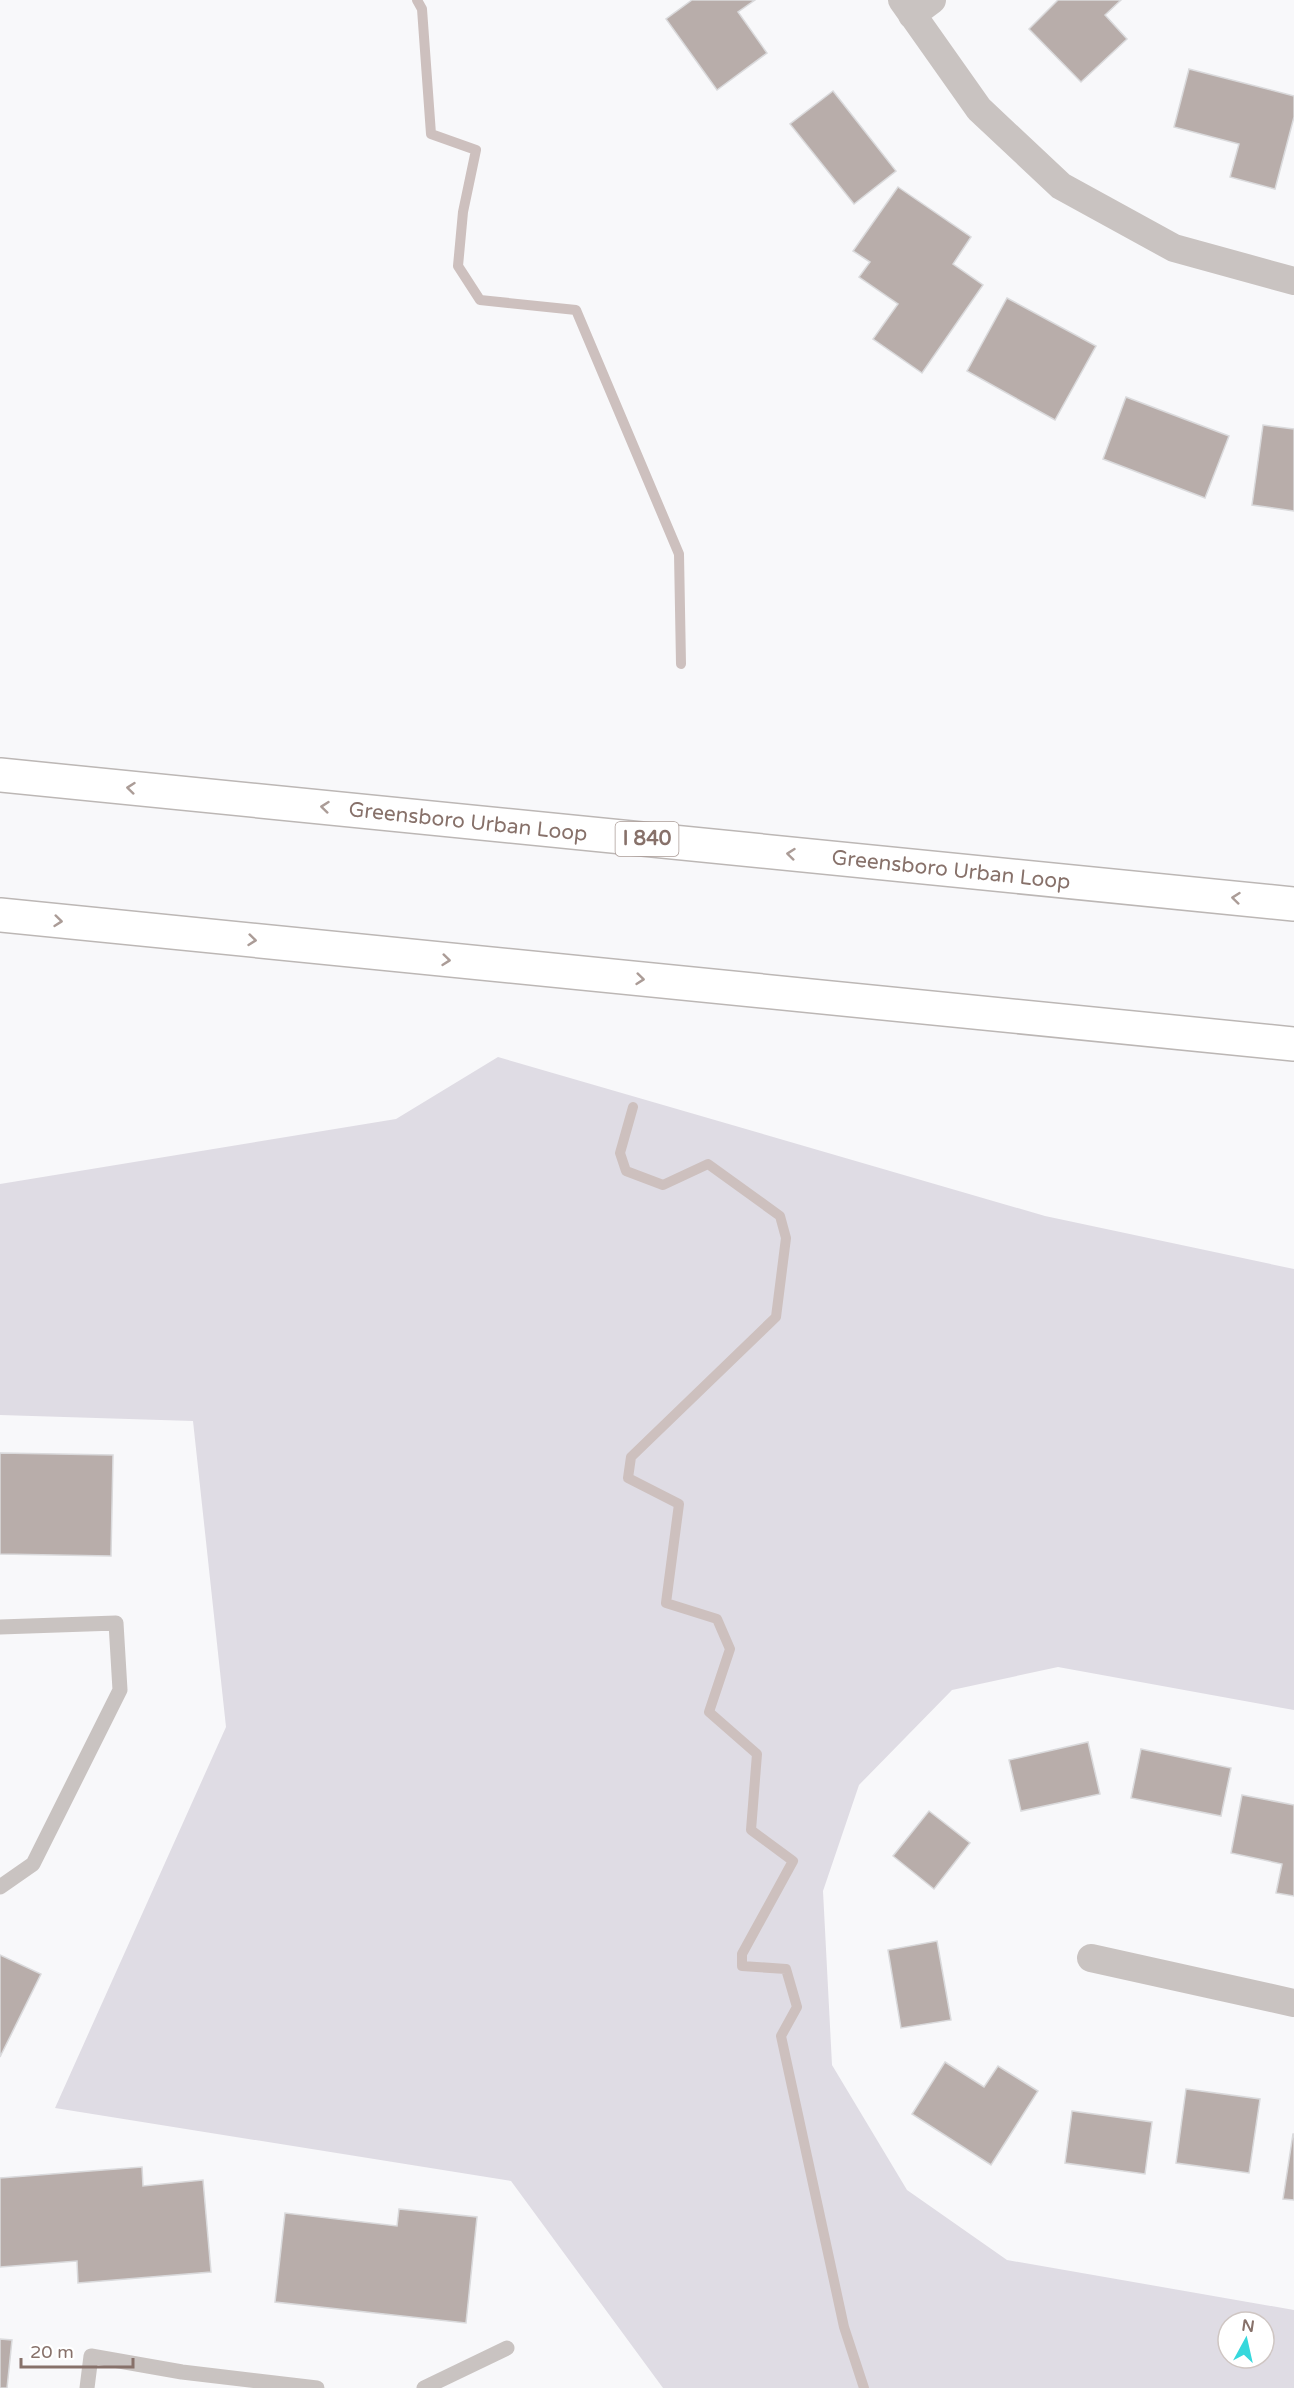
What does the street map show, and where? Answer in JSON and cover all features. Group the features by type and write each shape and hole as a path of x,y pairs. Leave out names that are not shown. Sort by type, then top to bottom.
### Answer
{"highway":[{"name":"Greensboro Urban Loop","path":"0,775 1294,904"},
{"path":"0,915 1294,1044"}],"street":[{"path":"915,5 979,109 1061,186 1174,248 1294,281"},
{"path":"1091,1958 1294,2004"}],"lane":[{"path":"0,1627 116,1623 120,1690 33,1864 0,1887"},
{"path":"424,2388 507,2348"},
{"path":"87,2388 91,2356 182,2372 317,2388"}],"shaded area":[{"path":"498,1057 1045,1216 1294,1269 1294,1710 1058,1667 952,1690 859,1785 823,1891 832,2065 907,2190 1007,2260 1294,2310 1294,2388 663,2388 511,2181 55,2108 226,1727 193,1421 0,1415 0,1184 396,1119"}],"building":[{"path":"692,0 755,0 738,12 767,53 717,90 666,19"},
{"path":"1058,0 1121,0 1105,15 1127,39 1081,82 1029,29"},
{"path":"1189,69 1294,96 1294,117 1275,189 1230,177 1239,144 1174,127"},
{"path":"833,91 896,171 854,204 790,124"},
{"path":"898,187 971,237 953,264 983,285 922,373 873,339 898,304 859,277 870,262 853,251"},
{"path":"1007,298 1096,346 1055,420 967,371"},
{"path":"1126,397 1229,436 1205,498 1103,459"},
{"path":"1263,425 1294,429 1294,511 1252,505"},
{"path":"0,1453 113,1455 111,1556 0,1554"},
{"path":"1088,1742 1100,1794 1021,1811 1009,1760"},
{"path":"1141,1749 1231,1768 1221,1816 1131,1798"},
{"path":"1242,1795 1294,1805 1294,1896 1276,1893 1282,1864 1231,1853"},
{"path":"929,1811 970,1843 934,1889 893,1856"},
{"path":"937,1941 951,2020 901,2028 888,1950"},
{"path":"0,1955 41,1974 0,2057"},
{"path":"945,2062 984,2087 998,2066 1038,2091 991,2165 912,2114"},
{"path":"1186,2089 1260,2099 1249,2173 1176,2163"},
{"path":"1072,2111 1152,2122 1145,2174 1065,2163"},
{"path":"1294,2134 1294,2200 1283,2199"},
{"path":"142,2167 143,2186 203,2180 211,2272 78,2283 77,2261 0,2267 0,2178"},
{"path":"399,2209 477,2217 466,2323 275,2302 285,2213 397,2226"},
{"path":"0,2339 12,2340 7,2388 0,2388"}],"waterway":[{"path":"417,0 422,9 431,134 476,150 463,212 458,266 480,300 576,310 679,554 681,664"},
{"path":"633,1107 620,1153 626,1171 663,1185 708,1164 780,1216 786,1238 776,1317 631,1457 628,1478 679,1504 666,1603 717,1619 730,1649 709,1712 757,1754 751,1830 793,1861 742,1954 742,1966 786,1969 797,2007 781,2036 844,2327 864,2388"}]}
